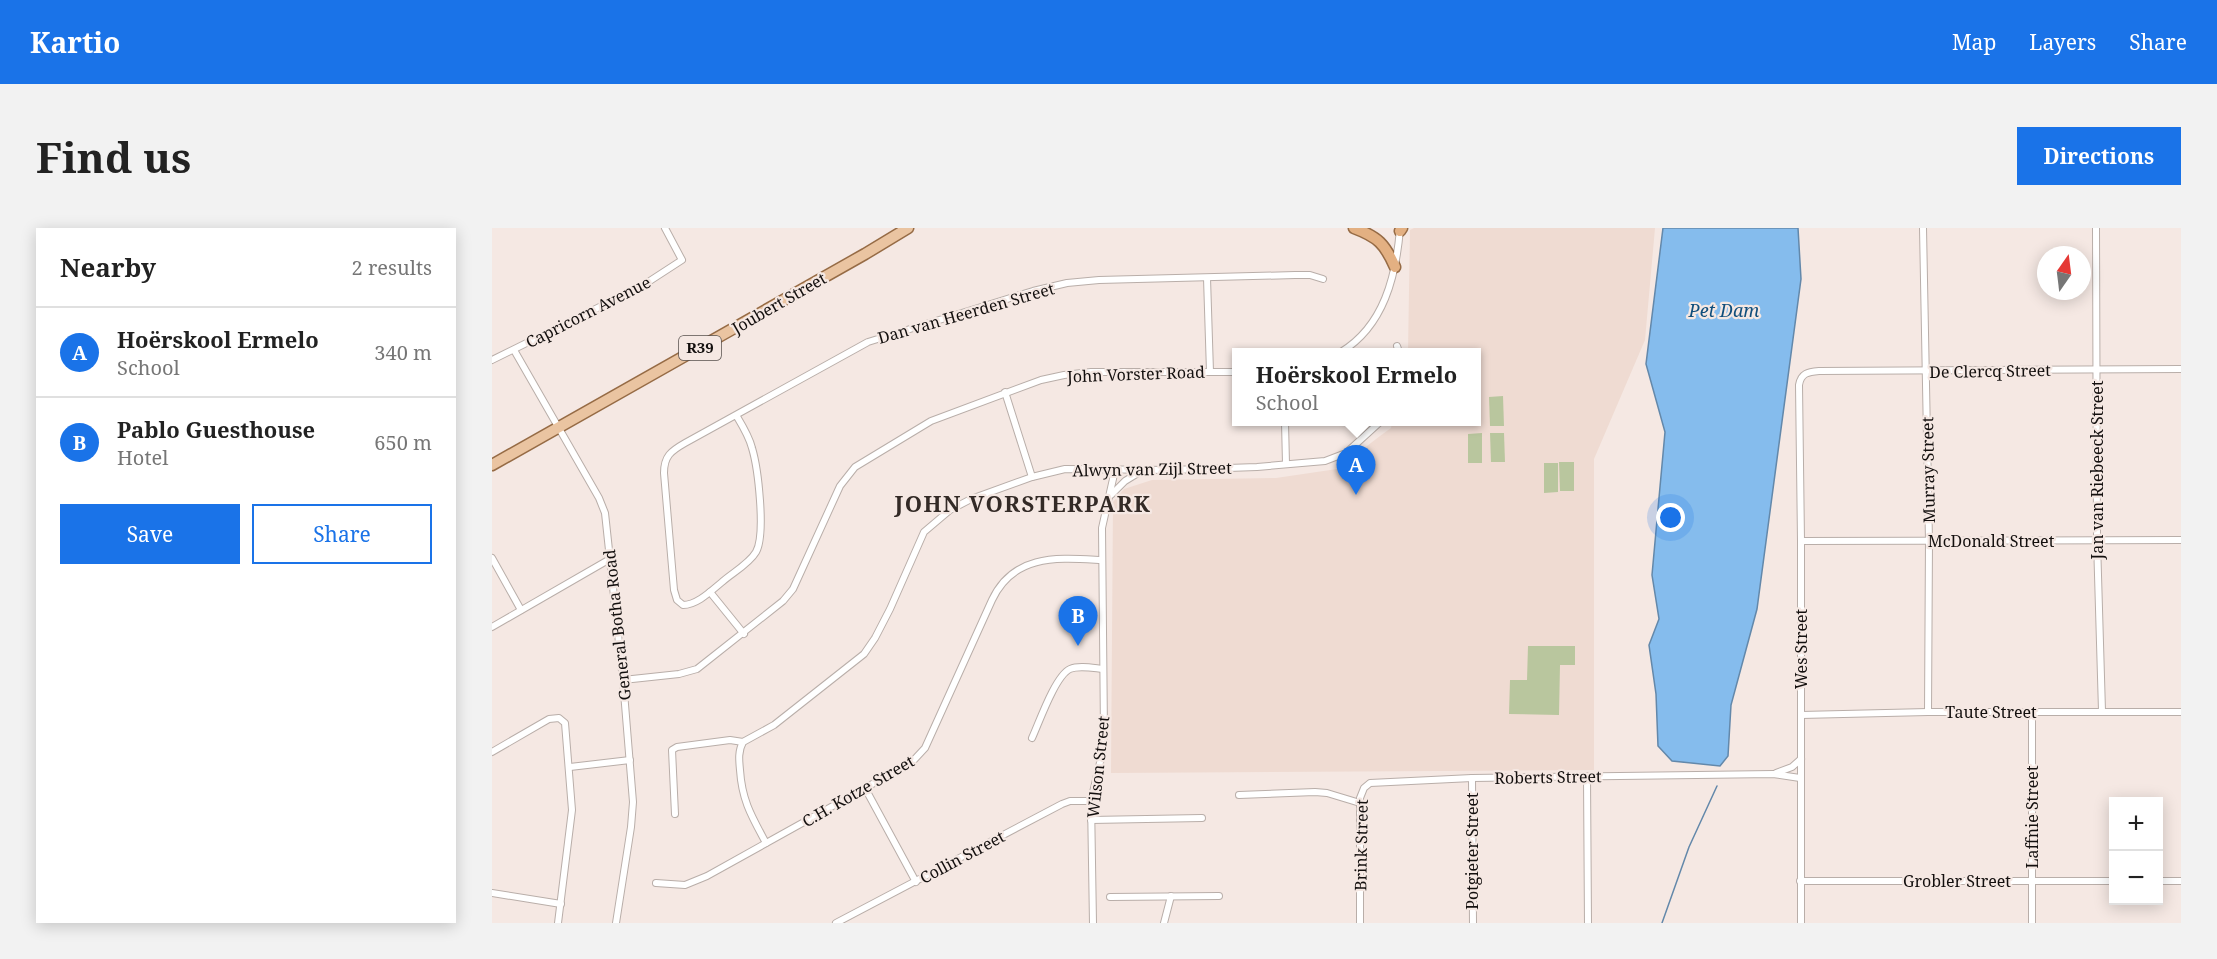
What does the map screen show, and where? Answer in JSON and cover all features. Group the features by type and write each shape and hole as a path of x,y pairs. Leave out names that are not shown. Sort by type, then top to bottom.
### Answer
{"highway":[{"path":"1356,228 1380,241 1395,267"}],"main road":[{"name":"Joubert Street","path":"492,465 908,228"}],"street":[{"name":"Capricorn Avenue","path":"492,360 642,286 682,260 665,228"},
{"name":"Murray Street","path":"1923,228 1929,541 1928,712"},
{"name":"Jan van Riebeeck Street","path":"2096,228 2097,541 2102,711"},
{"path":"1346,348 1358,339 1377,314 1389,291 1401,229"},
{"name":"Dan van Heerden Street","path":"736,415 749,439 753,454 760,512 760,539 753,556 710,592 687,605 681,604 676,600 664,464 666,458 672,450 868,342 1033,291 1067,283 1303,274 1323,279"},
{"path":"1207,278 1210,372"},
{"name":"General Botha Road","path":"514,350 603,507 623,680 632,815 616,923"},
{"name":"De Clercq Street","path":"1802,376 1808,372 1819,371 2181,369"},
{"name":"John Vorster Road","path":"623,680 680,674 698,669 744,634 789,596 840,486 855,467 931,421 1041,380 1077,373 1232,372"},
{"name":"Wes Street","path":"1800,923 1802,541 1799,385 1802,376"},
{"path":"1005,392 1032,477"},
{"path":"1285,426 1286,464"},
{"name":"Alwyn van Zijl Street","path":"743,742 774,725 855,663 868,650 890,609 921,537 930,526 950,510 971,499 1032,477 1065,469 1247,468 1325,461 1341,457 1376,426"},
{"name":"Wilson Street","path":"1093,923 1091,801 1103,743 1102,522 1115,470"},
{"path":"1110,496 1125,481 1144,470"},
{"name":"McDonald Street","path":"1802,541 2181,540"},
{"path":"492,558 521,610"},
{"path":"492,627 610,559"},
{"name":"C.H. Kotze Street","path":"656,883 685,885 693,882 912,762 925,748 992,600 1002,583 1027,566 1045,559 1102,560"},
{"path":"710,592 744,634"},
{"path":"1032,738 1055,687 1066,672 1078,668 1103,669"},
{"name":"Taute Street","path":"1801,715 1928,712 2181,712"},
{"name":"Laffnie Street","path":"2032,712 2032,923"},
{"path":"492,752 549,718 555,717 565,723 572,810 558,923"},
{"path":"675,814 672,750 677,747 730,740 743,742 739,757 742,791 748,810 766,843"},
{"path":"1773,774 1792,767 1801,759"},
{"path":"570,767 630,760"},
{"path":"1773,774 1800,778"},
{"name":"Roberts Street","path":"1383,782 1472,778 1773,774"},
{"path":"1587,777 1588,923"},
{"name":"Potgieter Street","path":"1472,778 1473,923"},
{"name":"Brink Street","path":"1360,923 1361,794 1367,785 1383,782"},
{"path":"865,788 916,882"},
{"path":"1239,795 1282,792 1327,793 1360,803"},
{"name":"Collin Street","path":"836,923 1062,804 1070,801 1091,801"},
{"path":"1091,820 1202,818"},
{"name":"Grobler Street","path":"1800,881 2109,881"},
{"path":"2163,881 2181,881"},
{"path":"492,893 561,904"},
{"path":"1164,923 1171,896"},
{"path":"1110,897 1219,896"}],"shaded area":[{"path":"1414,228 1655,228 1645,340 1594,459 1594,770 1111,773 1113,502 1124,489 1152,480 1276,478 1337,469 1391,426 1481,426 1481,348 1408,348 1410,230"}],"green space":[{"path":"1503,396 1504,426 1490,426 1489,397"},
{"path":"1482,433 1482,463 1468,463 1468,434"},
{"path":"1490,433 1504,433 1505,462 1491,462"},
{"path":"1559,462 1574,462 1574,491 1560,491"},
{"path":"1544,463 1558,463 1558,492 1544,493"},
{"path":"1528,646 1575,646 1575,665 1560,665 1559,715 1509,714 1510,680 1527,680"}],"water":[{"name":"Pet Dam","path":"1663,228 1798,228 1801,279 1757,609 1731,705 1728,756 1720,766 1672,761 1658,746 1656,694 1649,645 1659,619 1652,575 1665,432 1646,364"}],"waterway":[{"path":"1662,923 1689,847 1717,786"}],"place":[{"name":"Hoërskool Ermelo","path":"1356,495"},
{"name":"Pablo Guesthouse","path":"1078,646"}],"district":[{"name":"JOHN VORSTERPARK","path":"1023,504"}]}
